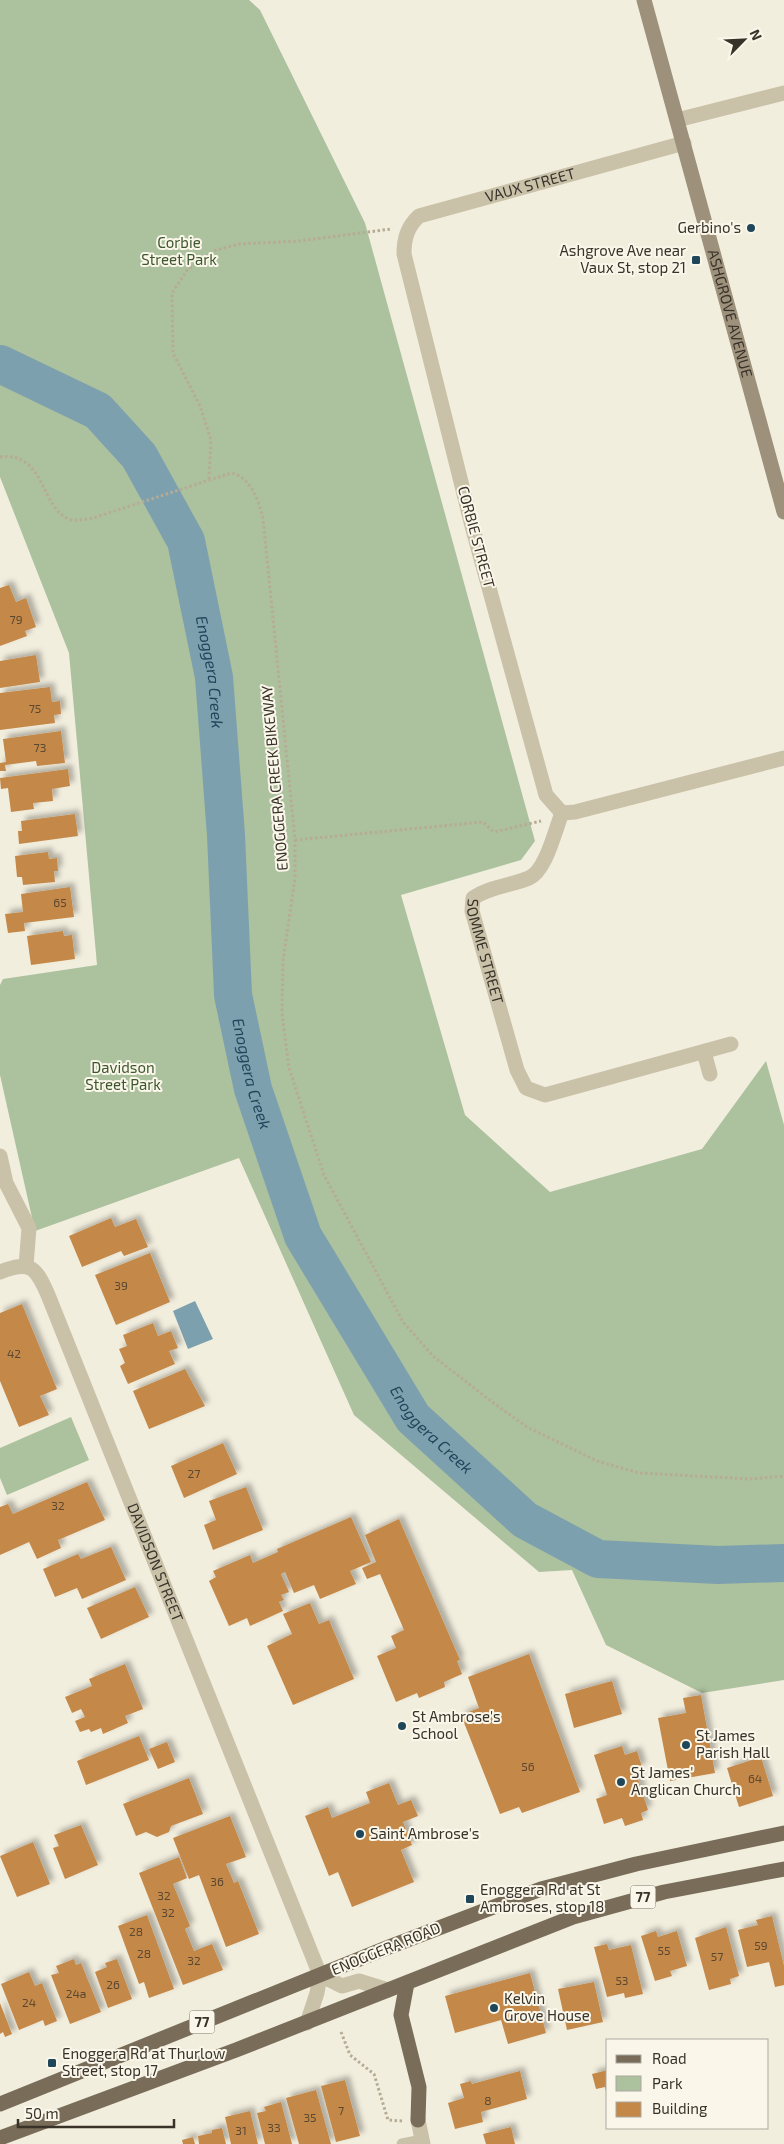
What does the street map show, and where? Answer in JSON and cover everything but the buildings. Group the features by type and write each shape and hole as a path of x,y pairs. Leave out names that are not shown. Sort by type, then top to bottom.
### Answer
{"main road":[{"name":"ASHGROVE AVENUE","path":"644,0 784,512"},
{"name":"ENOGGERA ROAD","path":"0,2104 320,1975 541,1889 636,1864 784,1833"},
{"name":"77","path":"0,2138 307,2023 541,1929 614,1905 664,1892 784,1869"},
{"path":"407,1983 401,2015 419,2087 418,2120"}],"street":[{"path":"677,120 784,93"},
{"name":"VAUX STREET","path":"412,222 419,216 684,143"},
{"name":"CORBIE STREET","path":"412,222 404,242 404,254 472,526 546,795 562,813"},
{"path":"562,813 575,812 784,758"},
{"name":"SOMME STREET","path":"562,813 542,867 531,878 484,891 474,898 472,911 517,1070 526,1088 545,1095 731,1044"},
{"path":"704,1052 710,1074"},
{"path":"0,1156 6,1183 29,1228 26,1266 15,1266 0,1272"},
{"name":"DAVIDSON STREET","path":"26,1266 40,1276 48,1295 320,1975"},
{"path":"307,2023 318,1993 320,1975 342,1986 359,1981 388,1990"},
{"path":"418,2120 422,2142"}],"lane":[{"path":"402,2144 422,2142"}],"path":[{"path":"0,457 13,455 24,461 33,471 58,511 69,519 79,521 208,479 211,440 200,406 173,353 172,293 188,269 216,250 239,244 330,238 393,229 412,222"},
{"name":"ENOGGERA CREEK BIKEWAY","path":"208,479 232,473 241,475 248,483 258,502 263,518 295,840 295,878 283,961 282,1013 289,1068 324,1175 403,1322 433,1356 496,1405 527,1427 597,1461 639,1473 751,1479 784,1476"},
{"path":"295,840 483,822 494,832 528,825 562,813"},
{"path":"341,2032 350,2055 374,2074 388,2120 418,2120"}],"green space":[{"name":"Corbie Street Park","path":"0,0 249,0 260,10 365,223 535,841 521,860 401,895 465,1115 550,1192 702,1149 766,1061 784,1125 784,1680 702,1693 606,1645 572,1570 539,1572 354,1415 239,1158 35,1231 0,1075 0,985 3,979 97,965 69,653 0,477"},
{"path":"71,1417 89,1460 7,1495 0,1478 0,1448"}],"water":[{"path":"195,1301 213,1339 188,1349 173,1311"}],"waterway":[{"name":"Enoggera Creek","path":"0,364 98,411 139,456 186,541 214,677 226,835 233,995 253,1089 303,1236 413,1418 525,1520 598,1559 718,1565 784,1563"}],"place":[{"name":"Gerbino's","path":"751,228"},
{"name":"Ashgrove Ave near Vaux St, stop 21","path":"696,260"},
{"name":"St Ambrose's School","path":"402,1726"},
{"name":"St James Parish Hall","path":"686,1745"},
{"name":"St James' Anglican Church","path":"621,1782"},
{"name":"Saint Ambrose's","path":"360,1834"},
{"name":"Enoggera Rd at St Ambroses, stop 18","path":"470,1899"},
{"name":"Kelvin Grove House","path":"494,2008"},
{"name":"Enoggera Rd at Thurlow Street, stop 17","path":"52,2063"}],"park label":[{"name":"Davidson Street Park","path":"123,1076"}]}
